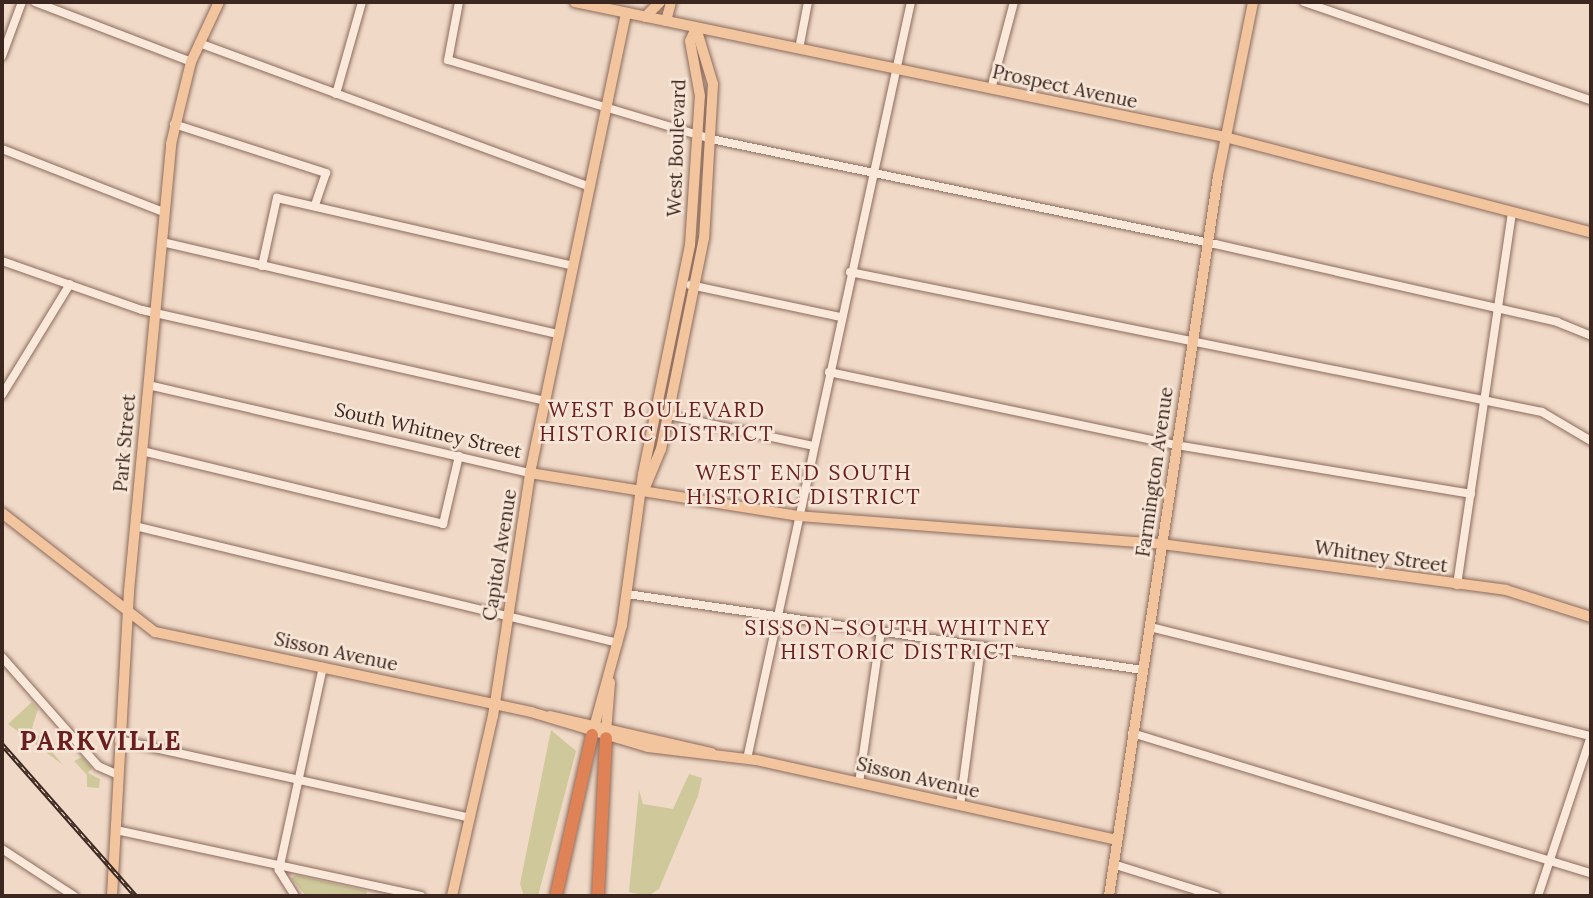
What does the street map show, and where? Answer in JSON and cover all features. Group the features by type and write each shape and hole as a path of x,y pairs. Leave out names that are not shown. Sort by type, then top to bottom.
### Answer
{"highway":[{"path":"556,896 594,729"},
{"path":"598,896 607,732"}],"main road":[{"name":"Park Street","path":"112,896 127,614 174,124 191,62 219,2"},
{"name":"Prospect Avenue","path":"575,2 1225,137 1512,214 1591,232"},
{"path":"645,16 660,2"},
{"path":"666,21 671,2"},
{"name":"Farmington Avenue","path":"1109,896 1207,243 1225,137 1253,2"},
{"name":"Farmington Avenue","path":"1244,55 1260,2"},
{"name":"Capitol Avenue","path":"453,896 495,705 530,472 626,13"},
{"name":"West Boulevard","path":"594,729 610,680 618,643 644,490 653,481 683,284 693,213 698,135 700,84 690,37 696,28"},
{"name":"West Boulevard","path":"663,414 696,286 706,214 712,76 696,28"},
{"path":"693,213 706,214"},
{"name":"Prospect Avenue","path":"1544,222 1591,238"},
{"name":"South Whitney Street","path":"530,472 798,516 1162,544"},
{"name":"Sisson Avenue","path":"2,513 127,614 154,631 544,715 607,732 747,759 1116,840"},
{"name":"Whitney Street","path":"1162,544 1522,593 1591,617"},
{"name":"West Boulevard","path":"607,732 610,680"}],"street":[{"path":"2,56 22,2"},
{"path":"35,2 191,62"},
{"path":"336,94 362,2"},
{"path":"459,2 448,60 711,139 1207,243 1497,309 1591,336"},
{"path":"799,49 808,2"},
{"path":"747,759 850,272 911,2"},
{"path":"991,89 1014,2"},
{"path":"1304,2 1591,100"},
{"path":"199,43 590,187"},
{"path":"174,124 326,173 315,205"},
{"path":"2,149 164,212"},
{"path":"262,265 277,198 573,266"},
{"path":"1457,585 1512,214"},
{"path":"162,242 558,334"},
{"path":"2,261 155,313 545,401"},
{"path":"850,272 1550,415 1591,441"},
{"path":"2,395 70,284"},
{"path":"683,284 841,317"},
{"path":"829,373 1176,445 1471,494"},
{"name":"South Whitney Street","path":"148,385 530,472"},
{"path":"663,414 813,446"},
{"path":"142,451 443,524 459,456"},
{"path":"135,526 618,643"},
{"path":"627,594 1143,670"},
{"path":"1150,627 1591,736 1538,896"},
{"path":"859,783 881,631"},
{"path":"960,806 981,647"},
{"path":"2,657 98,766 118,775"},
{"path":"295,896 280,865 323,667"},
{"path":"1132,733 1591,873"},
{"path":"119,740 470,818"},
{"path":"116,830 421,896"},
{"path":"2,849 74,896"},
{"path":"1114,864 1216,896"}],"shaded area":[{"path":"32,702 38,709 32,728 63,765 8,724"},
{"path":"551,730 576,751 538,896 524,896 520,884"},
{"path":"82,757 92,768 88,773 100,779 99,788 87,787 87,775 74,761"},
{"path":"689,774 702,778 698,796 659,889 648,896 629,892 639,790 643,804 673,809"},
{"path":"296,875 367,891 366,896 306,896 291,878"}],"railway":[{"path":"2,744 136,896"}],"district":[{"name":"WEST BOULEVARD HISTORIC DISTRICT","path":"657,422"},
{"name":"WEST END SOUTH HISTORIC DISTRICT","path":"804,485"},
{"name":"SISSON–SOUTH WHITNEY HISTORIC DISTRICT","path":"898,640"},
{"name":"PARKVILLE","path":"101,741"}]}
